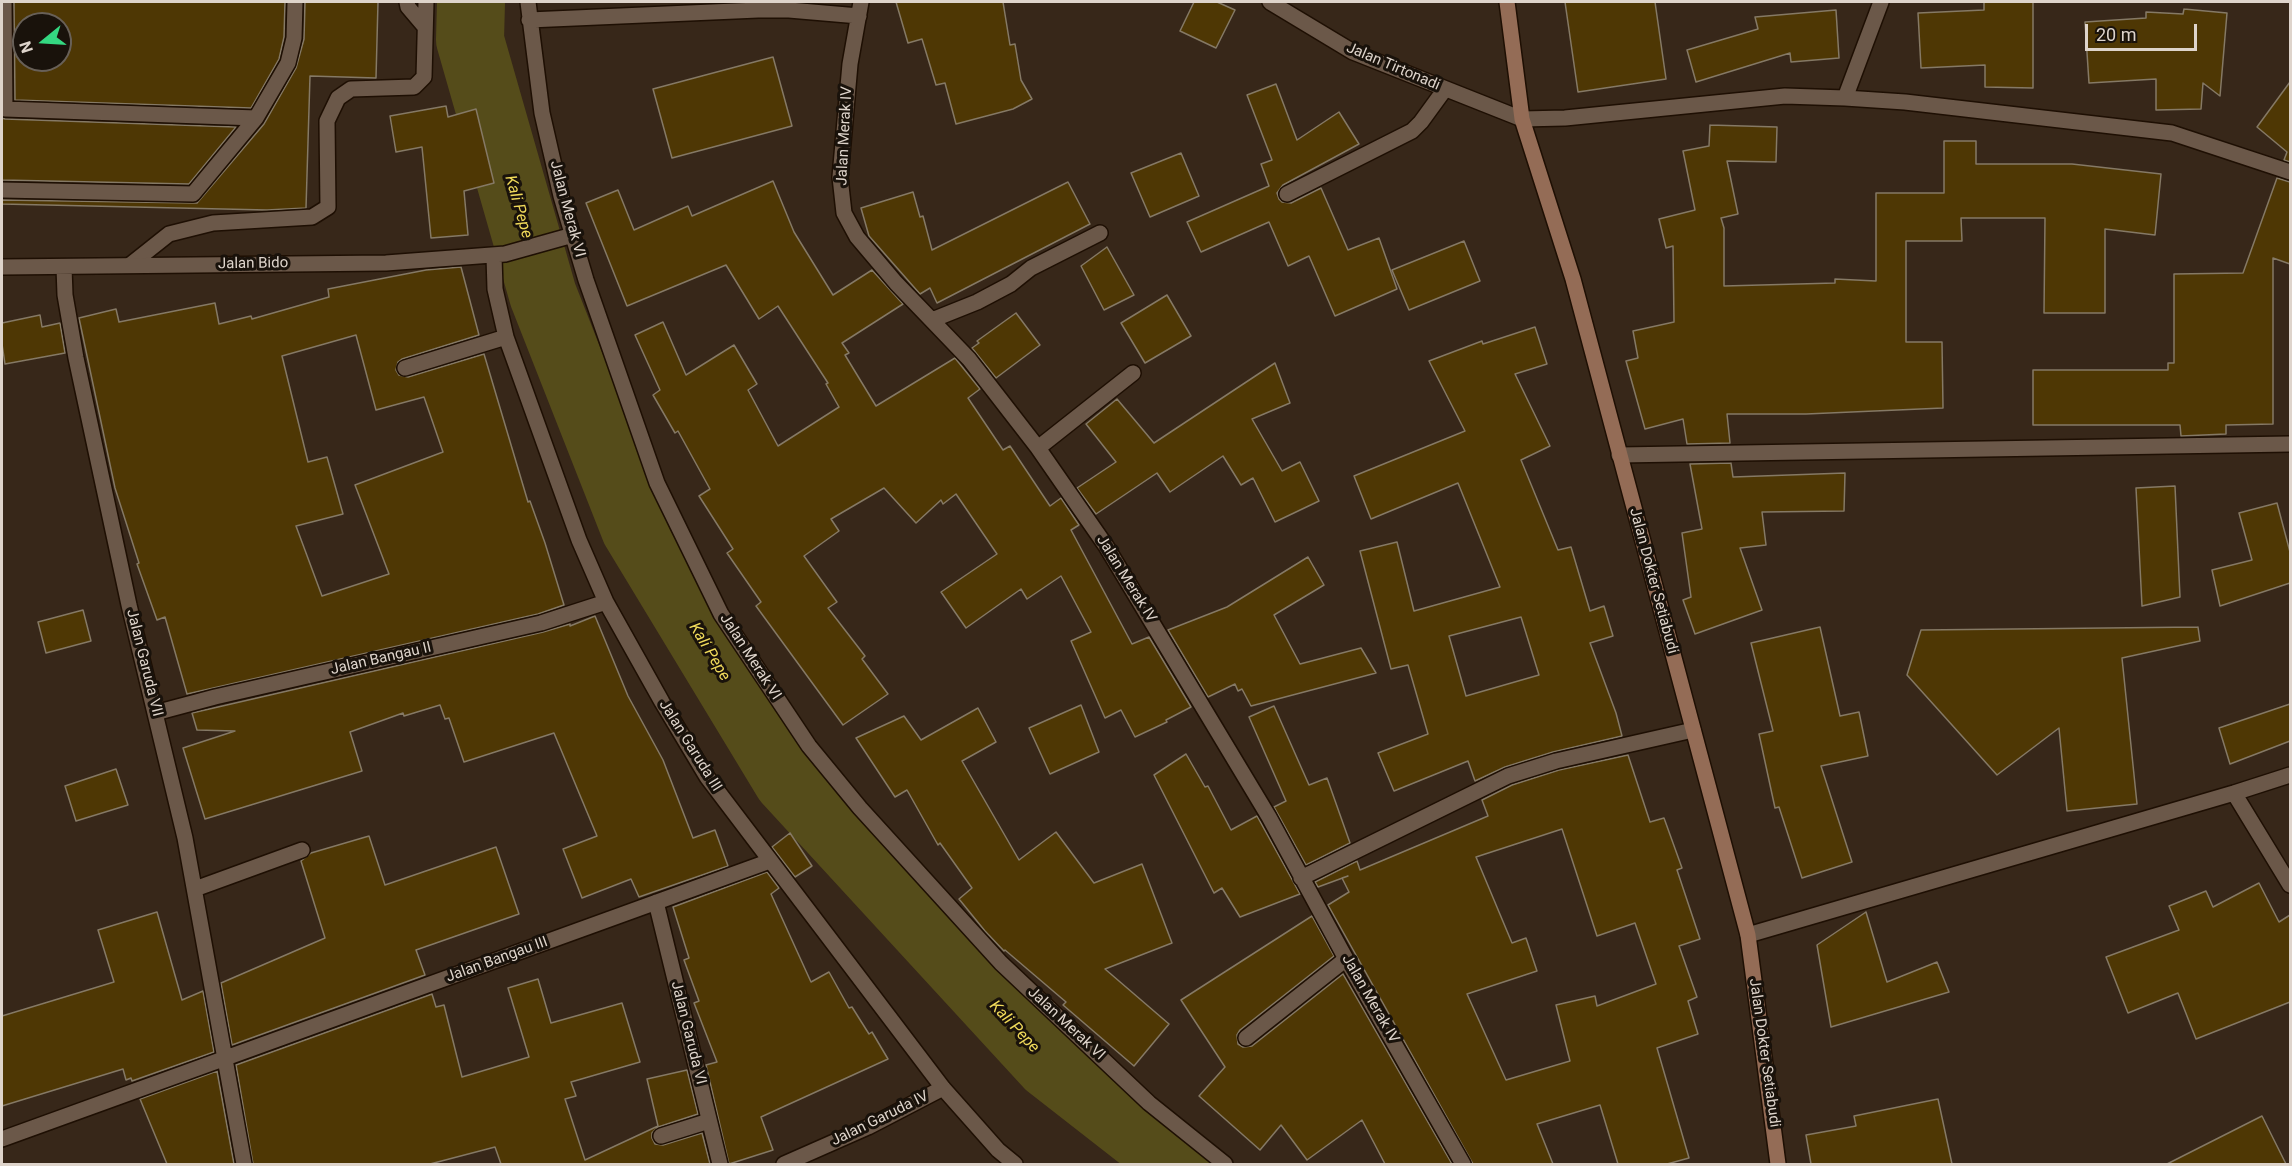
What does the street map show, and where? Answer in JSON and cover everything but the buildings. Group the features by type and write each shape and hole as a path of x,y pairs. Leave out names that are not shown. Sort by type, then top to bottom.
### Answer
{"street":[{"path":"4,2 5,110 256,118"},
{"path":"2,190 193,194 256,118 288,63 294,38 295,2"},
{"path":"407,2 408,7 425,27"},
{"path":"130,265 169,234 213,223 312,217 328,207 327,121 338,98 351,89 414,87 424,77 426,2"},
{"name":"Jalan Merak VI","path":"528,2 542,113 561,196 590,290 657,483 721,614 809,746 860,808 1001,963 1149,1103 1225,1164"},
{"name":"Jalan Tirtonadi","path":"1270,2 1353,52 1522,119"},
{"name":"Jalan Dokter Setiabudi","path":"1507,2 1522,119 1573,279 1748,935 1778,1164"},
{"path":"1845,98 1881,2"},
{"path":"530,20 860,9"},
{"name":"Jalan Merak IV","path":"860,9 850,64 842,143 840,177 844,213 857,237 896,283 969,359 1038,448 1106,546 1269,816 1301,878 1463,1164"},
{"path":"1287,194 1412,131 1445,88"},
{"path":"1522,119 1565,118 1785,96 1905,102 2172,133 2290,172"},
{"path":"932,320 994,293 1017,280 1031,268 1100,233"},
{"name":"Jalan Bido","path":"2,267 386,263 505,254 573,235"},
{"name":"Jalan Garuda III","path":"505,254 495,289 506,337 579,540 606,602 662,702 708,777 943,1088 998,1150 1016,1164"},
{"name":"Jalan Garuda VII","path":"64,267 65,295 76,358 129,605 195,889 244,1164"},
{"path":"405,368 506,337"},
{"path":"1038,448 1133,373"},
{"path":"1619,455 2290,444"},
{"name":"Jalan Bangau II","path":"155,713 215,697 541,623 606,602"},
{"path":"1301,878 1508,776 1556,761 1693,730"},
{"path":"1748,935 2234,794 2290,775"},
{"path":"2234,794 2290,885"},
{"path":"195,889 302,850"},
{"name":"Jalan Bangau III","path":"2,1139 770,861"},
{"name":"Jalan Garuda VI","path":"656,902 720,1164"},
{"path":"1246,1038 1346,958"},
{"name":"Jalan Garuda IV","path":"783,1164 868,1127 943,1088"},
{"path":"661,1136 709,1121"}],"waterway":[{"name":"Kali Pepe","path":"471,2 470,40 543,295 635,529 787,780 1049,1065 1176,1164"}]}
